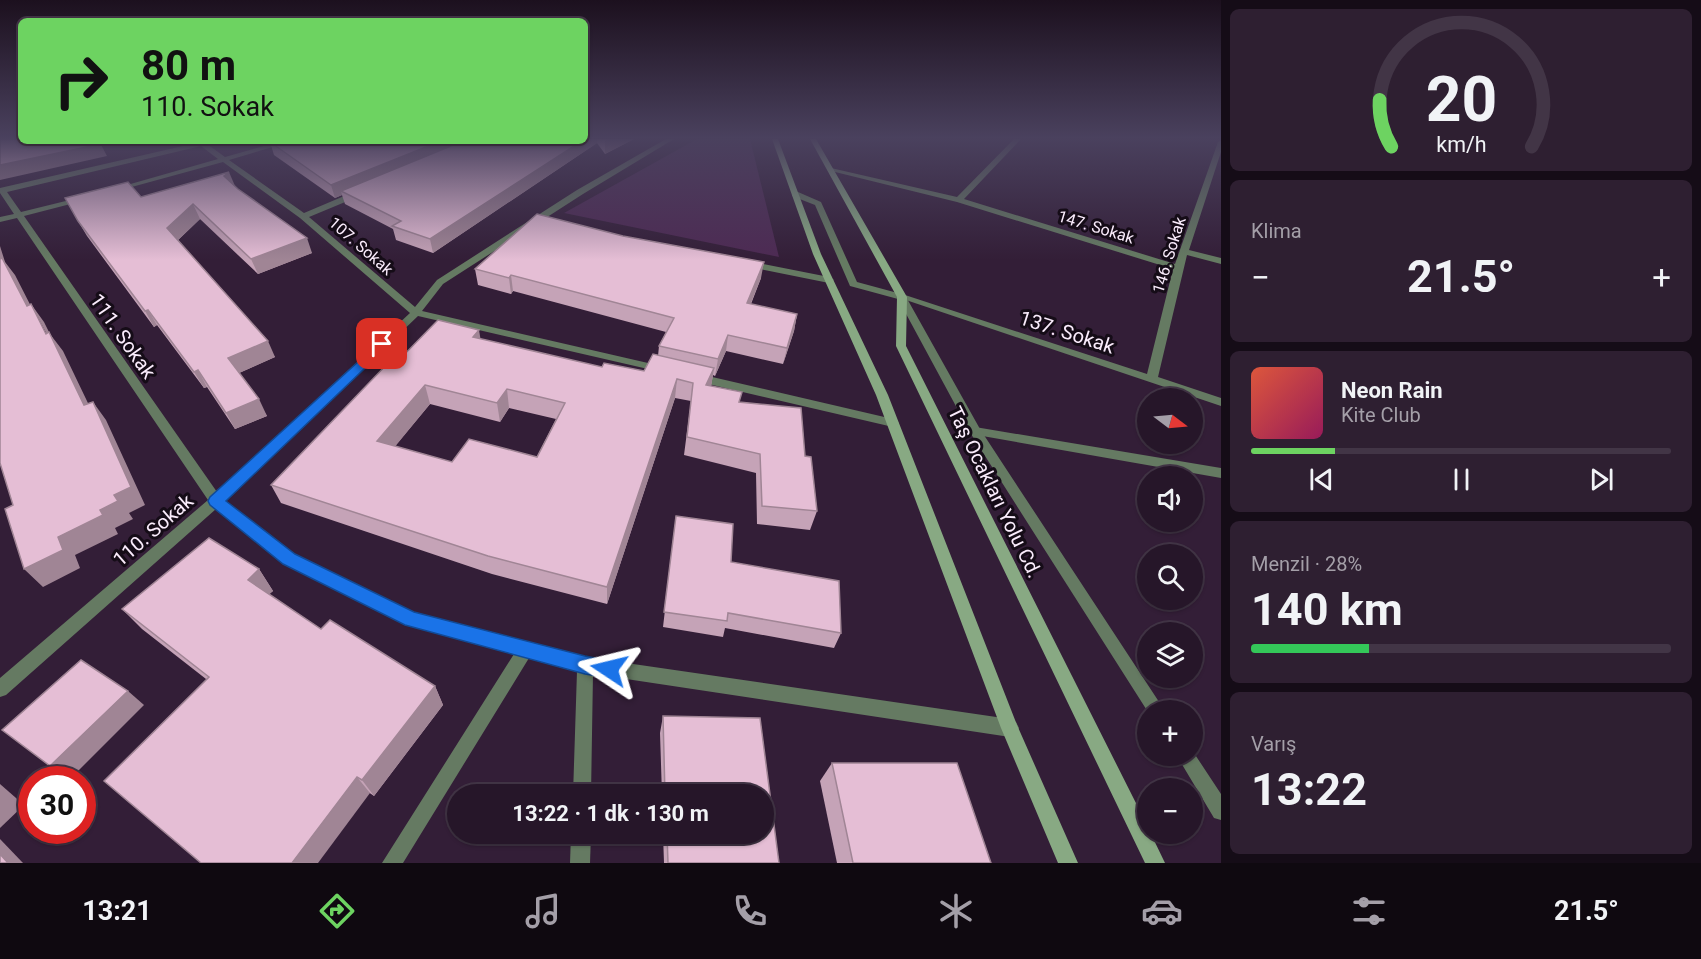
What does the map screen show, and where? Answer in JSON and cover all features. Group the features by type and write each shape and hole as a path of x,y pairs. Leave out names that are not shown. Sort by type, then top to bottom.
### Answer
{"main road":[{"path":"790,179 829,280 893,423 1010,728 1068,863"},
{"path":"836,179 902,297"},
{"name":"Taş Ocakları Yolu Cd.","path":"902,297 901,346 1155,863"}],"street":[{"path":"1,190 46,179"},
{"path":"109,191 152,179"},
{"name":"107. Sokak","path":"251,179 303,216 416,313"},
{"name":"110. Sokak","path":"0,689 216,501 416,313 440,282 604,179"},
{"name":"147. Sokak","path":"871,179 959,200 1178,268"},
{"path":"959,200 979,179"},
{"name":"146. Sokak","path":"1152,378 1178,268 1208,179"},
{"path":"303,216 367,189"},
{"name":"111. Sokak","path":"1,190 216,501 289,559 358,596 411,620 585,665 1010,728"},
{"path":"0,220 98,194"},
{"name":"137. Sokak","path":"795,194 818,204 853,284 902,297 1221,402"},
{"path":"533,222 544,224"},
{"path":"1184,251 1221,261"},
{"path":"738,262 829,280"},
{"path":"902,297 975,431 1150,700"},
{"path":"416,313 893,423"},
{"path":"975,431 1221,473"},
{"path":"392,863 526,649"},
{"path":"582,784 585,665"},
{"path":"1194,766 1213,788 1221,811"},
{"path":"580,863 581,844"}],"shaded area":[{"path":"625,179 760,179 779,257 564,213"}],"building":[{"path":"203,179 228,179 307,238 251,259 193,204 167,228 268,341 228,358 259,399 226,413 198,370 194,372 148,310 145,311 78,221 65,198 128,182 141,197"},
{"path":"323,179 345,179 331,185"},
{"path":"370,179 523,179 430,239 392,226 401,221 341,191"},
{"path":"537,214 623,236 764,262 747,303 797,314 787,348 728,335 718,359 659,346 674,318 511,275 509,278 475,269"},
{"path":"2,258 27,306 31,304 46,334 49,332 84,405 93,402 131,487 114,495 118,501 100,510 103,515 58,537 63,550 24,569 5,509 13,505 0,463 0,259"},
{"path":"438,320 479,330 473,337 602,367 604,363 644,371 653,354 714,368 706,385 742,392 739,402 801,408 805,456 811,457 817,511 762,506 760,454 687,437 693,383 677,379 607,587 488,556 271,485 390,361 396,363","holes":["425,385 497,403 507,389 565,403 537,457 469,439 452,462 377,441"]},
{"path":"676,516 733,524 731,562 839,581 841,633 728,613 727,621 664,612"},
{"path":"209,538 259,569 248,580 321,629 330,620 435,686 362,780 357,777 292,863 201,863 104,781 209,677 122,609"},
{"path":"81,660 128,691 50,766 2,730"},
{"path":"663,716 760,718 769,784 665,784"},
{"path":"832,763 957,763 991,863 853,863"},
{"path":"774,825 779,863 668,863 667,844 774,844"},
{"path":"0,854 8,863 0,863"}],"route":[{"path":"382,344 216,501 289,559 358,596 411,620 585,665 609,669"}]}
